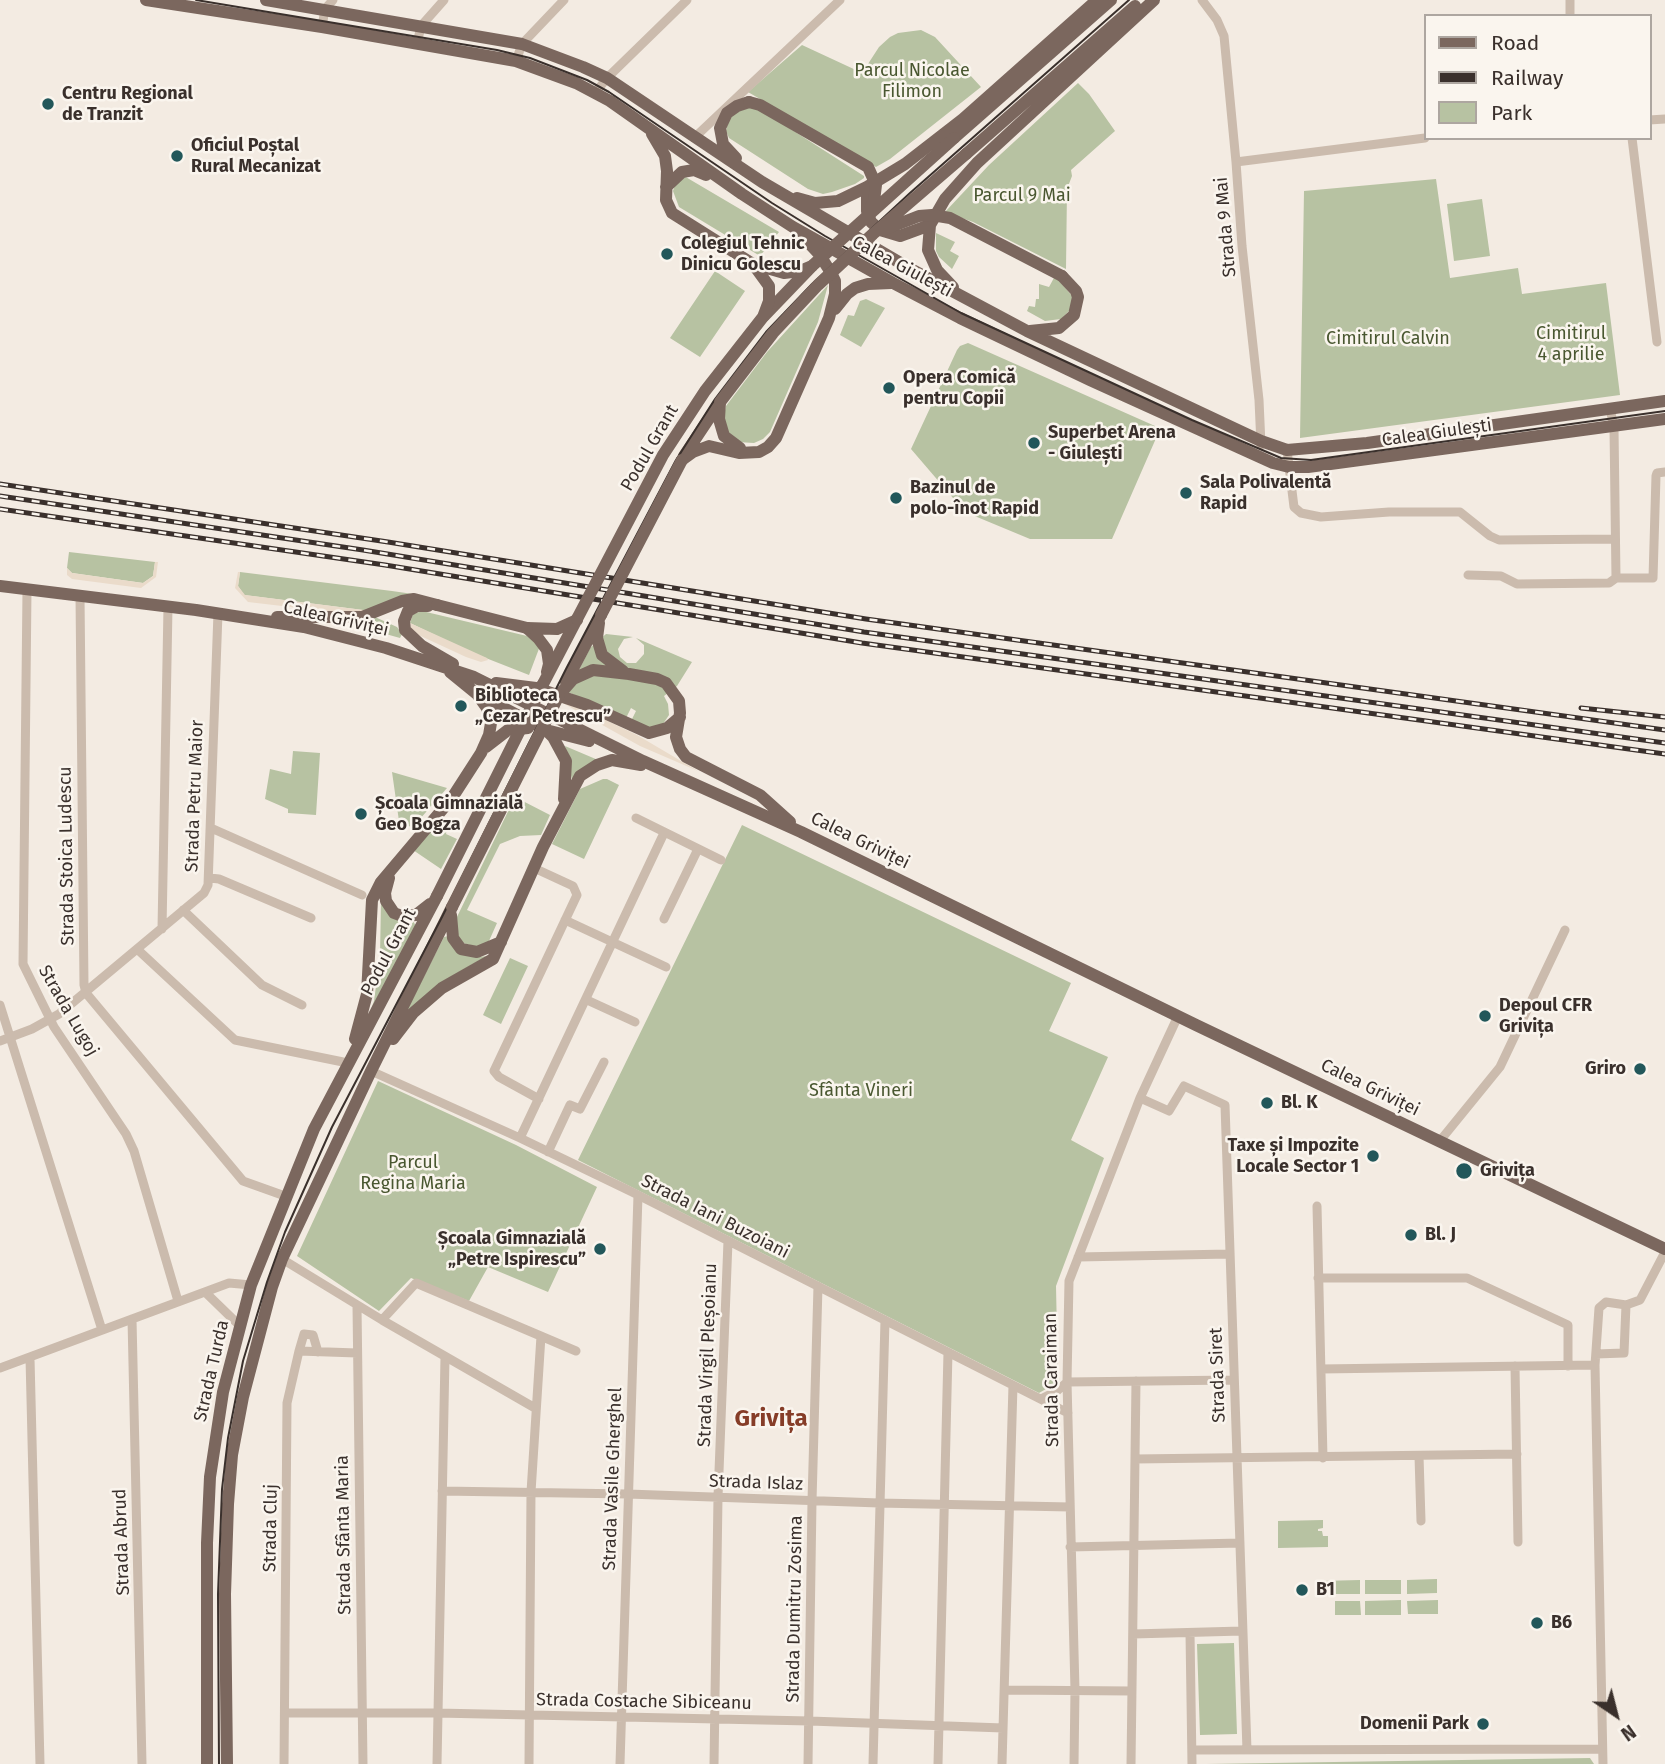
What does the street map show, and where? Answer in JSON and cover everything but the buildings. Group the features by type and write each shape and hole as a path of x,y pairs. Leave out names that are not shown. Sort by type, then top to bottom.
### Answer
{"main road":[{"name":"Calea Giulești","path":"266,0 329,5 421,26 522,44 583,67 607,78 767,185 909,268 1027,331 1261,441 1287,450 1367,443 1665,401"},
{"path":"857,224 872,206 876,195 875,181 868,167 760,105 749,102 727,113 721,122 720,134 725,148 767,185 806,201 827,203 847,198 867,187 905,164 1099,5 1111,0"},
{"name":"Podul Grant","path":"394,1024 559,695 682,460 720,402 773,333 818,285 1142,0"},
{"path":"961,295 942,277 931,260 927,241 930,225 952,190 977,163 1154,0"},
{"name":"Calea Giulești","path":"154,1 516,61 596,92 793,228 893,283 1055,363 1254,454 1289,467 1308,467 1614,428 1665,419"},
{"name":"Podul Grant","path":"376,1014 543,684 663,455 705,391 763,317 812,266 1099,5"},
{"path":"648,127 666,156 668,206 678,218 753,264 784,273 812,266"},
{"path":"666,187 677,174 694,170 742,194"},
{"path":"867,187 867,211 871,222 880,230 900,236 930,225"},
{"path":"873,234 919,216 943,216 1062,276 1078,297 1074,314 1059,328 1027,331"},
{"path":"682,460 709,446 739,453 764,450 776,438 829,318 835,294 833,276 819,254 793,228"},
{"path":"753,264 769,286 769,302 763,317"},
{"path":"829,318 847,293 855,288 868,284 893,283"},
{"path":"720,402 719,419 724,436 734,446 750,453"},
{"name":"Calea Griviței","path":"0,586 245,617 343,637 480,679 614,747 801,832 1665,1251"},
{"path":"245,617 362,617 414,599 527,628 557,629 578,620"},
{"path":"437,605 410,609 404,618 405,630 422,646 480,679 536,688 587,705 649,733 663,731 680,716"},
{"path":"601,615 597,638 602,655 629,674"},
{"path":"527,628 547,650 549,664 543,684"},
{"path":"444,667 477,694 546,730 558,743 566,761 563,806"},
{"path":"559,695 573,679 599,670 657,679 666,683 677,696 681,708 676,737 686,757 760,795 801,832"},
{"path":"348,1063 367,994 372,900 381,881 452,798 481,753 491,723 487,708 477,694"},
{"path":"481,753 493,740 514,728 546,730 614,747"},
{"path":"371,1071 413,1013 442,988 493,959 563,806 580,776 612,760 662,770"},
{"path":"394,866 384,893 388,908 394,913 402,916 416,915 437,896"},
{"path":"452,907 450,929 461,949 477,952 501,942"},
{"name":"Strada Turda","path":"207,1764 206,1593 210,1477 223,1392 251,1285 285,1196 314,1129 376,1014"},
{"name":"Strada Turda","path":"227,1764 225,1594 229,1477 243,1397 282,1259 394,1024"}],"street":[{"path":"417,44 421,26 444,0"},
{"path":"516,61 522,44 564,0"},
{"path":"596,92 687,0"},
{"path":"694,138 840,0"},
{"name":"Strada 9 Mai","path":"1202,0 1217,20 1224,36 1261,441"},
{"path":"323,27 329,5"},
{"path":"1236,162 1424,138"},
{"path":"1632,140 1657,342"},
{"path":"1610,408 1614,428 1616,578"},
{"path":"1254,454 1260,450 1261,441"},
{"path":"1287,450 1296,511 1321,517 1389,512 1460,512 1499,540 1615,539"},
{"path":"1468,575 1501,576 1517,584 1609,583 1616,578 1653,578 1656,476 1657,473 1665,472"},
{"name":"Strada Lugoj","path":"27,590 22,956 25,970 50,1020 127,1135 178,1301"},
{"name":"Strada Stoica Ludescu","path":"80,596 83,943 86,993"},
{"path":"162,929 168,607"},
{"name":"Strada Petru Maior","path":"0,1041 50,1020 204,893 210,878 218,613"},
{"path":"636,818 721,860"},
{"path":"211,828 362,895"},
{"path":"520,1138 664,833"},
{"path":"664,919 698,849"},
{"path":"534,868 576,890 577,895 494,1071 499,1077 539,1099"},
{"path":"210,878 219,879 311,918"},
{"path":"183,910 261,985 302,1005"},
{"path":"565,920 666,968"},
{"path":"1439,1142 1500,1067 1566,930"},
{"path":"137,949 234,1040 348,1063"},
{"path":"86,993 243,1181 285,1196"},
{"path":"587,1000 635,1022"},
{"path":"0,1005 102,1330"},
{"name":"Strada Caraiman","path":"1074,1764 1067,1382 1069,1281 1140,1098 1178,1016"},
{"path":"548,1152 570,1105 580,1109 604,1062"},
{"name":"Strada Iani Buzoiani","path":"371,1071 638,1195 1068,1413"},
{"name":"Strada Siret","path":"1140,1098 1169,1111 1184,1086 1225,1105 1247,1750"},
{"name":"Strada Vasile Gherghel","path":"621,1764 638,1195"},
{"path":"1317,1206 1323,1458"},
{"name":"Strada Virgil Pleșoianu","path":"714,1764 718,1497 728,1241"},
{"path":"1603,1764 1595,1365 1601,1305 1606,1302 1626,1305 1636,1303 1643,1297 1665,1251"},
{"path":"1078,1257 1229,1254"},
{"path":"282,1259 382,1321 535,1408"},
{"path":"1318,1278 1467,1278 1568,1325 1568,1366"},
{"path":"0,1368 229,1283 251,1285"},
{"path":"382,1321 416,1283 576,1350"},
{"name":"Strada Dumitru Zosima","path":"808,1764 818,1286"},
{"path":"205,1292 240,1326"},
{"path":"1596,1354 1624,1353 1626,1305"},
{"name":"Strada Sfânta Maria","path":"357,1306 363,1764"},
{"name":"Strada Abrud","path":"132,1319 142,1764"},
{"path":"873,1764 885,1320"},
{"path":"318,1352 313,1335 304,1334 299,1351 318,1352 357,1353"},
{"path":"529,1764 531,1492 541,1336"},
{"name":"Strada Cluj","path":"284,1764 287,1403 299,1351"},
{"path":"938,1764 948,1352"},
{"path":"30,1357 40,1764"},
{"path":"437,1764 445,1357"},
{"path":"1321,1369 1595,1365"},
{"path":"1515,1366 1518,1542"},
{"path":"1041,1399 1067,1382 1234,1380"},
{"path":"1131,1764 1136,1381"},
{"path":"1002,1764 1013,1385"},
{"path":"1135,1459 1517,1454"},
{"path":"1419,1456 1421,1521"},
{"name":"Strada Islaz","path":"442,1491 1070,1507"},
{"path":"1070,1547 1240,1543"},
{"path":"1133,1634 1242,1632"},
{"path":"1190,1633 1192,1764"},
{"path":"1005,1690 1131,1691"},
{"name":"Strada Costache Sibiceanu","path":"285,1713 437,1713 1003,1728"},
{"path":"1192,1750 1602,1749"}],"green space":[{"name":"Parcul Nicolae Filimon","path":"921,30 935,37 981,87 890,159 876,167 748,92 802,45 858,71 866,67 879,47 890,37 898,33"},
{"name":"Parcul 9 Mai","path":"1078,83 1115,131 1071,170 1072,176 1067,189 1066,269 973,222 945,212 989,165"},
{"path":"747,107 761,110 864,178 855,184 823,194 808,189 729,138 726,131 729,117"},
{"path":"684,176 779,232 760,256 679,207 673,191"},
{"name":"Cimitirul Calvin","path":"1436,179 1450,278 1518,268 1522,294 1606,283 1620,395 1300,438 1304,191"},
{"path":"1482,199 1490,256 1454,261 1447,204"},
{"path":"936,233 955,242 950,251 959,256 952,269 936,251"},
{"path":"715,271 745,291 700,357 670,338"},
{"path":"1055,276 1073,297 1071,309 1061,319 1045,321 1027,311 1029,306 1035,307 1036,299 1039,299 1039,284 1049,287"},
{"path":"828,285 818,322 770,432 754,443 737,442 727,431 724,415 726,406 767,352"},
{"path":"866,299 885,308 861,347 840,335 848,315 854,316 860,301"},
{"name":"Superbet Arena - Giulești","path":"968,343 1155,426 1158,430 1112,539 1030,539 965,512 911,449 957,350"},
{"path":"69,552 155,562 153,576 143,583 72,573 67,568"},
{"path":"240,572 420,595 371,611 244,595 238,586"},
{"path":"422,611 527,636 540,646 529,675 468,651 410,623 413,614"},
{"path":"375,617 397,627 402,634 400,638 350,624 351,621"},
{"path":"606,634 633,637 624,639 618,649 620,657 627,663 636,663 644,654 644,645 636,638 692,662 677,686 664,696 669,715 663,724 654,729 631,721 636,711 631,708 626,718 568,692 590,648"},
{"path":"565,746 598,760 572,780"},
{"path":"293,751 320,753 316,815 288,813 288,809 265,799 270,769 291,774"},
{"path":"392,772 447,788 413,827 403,825 399,821"},
{"path":"603,779 619,785 584,859 552,844 580,789"},
{"path":"515,797 550,815 541,835 520,836 500,844 467,910 497,923 489,941 482,948 459,942 456,919"},
{"path":"439,822 448,827 446,834 457,839 441,869 413,850"},
{"name":"Sfânta Vineri","path":"742,825 1071,983 1049,1031 1108,1057 1071,1140 1104,1158 1056,1286 1058,1382 1039,1393 578,1160"},
{"path":"381,901 413,921 416,926 371,1009 380,956"},
{"path":"448,936 479,957 487,956 440,983 404,1016 444,937"},
{"path":"510,958 528,966 501,1024 483,1015"},
{"name":"Parcul Regina Maria","path":"378,1081 516,1145 597,1187 548,1292 488,1267 469,1301 411,1278 379,1311 297,1256"},
{"path":"1323,1520 1323,1528 1318,1531 1322,1531 1323,1536 1328,1536 1328,1547 1278,1548 1278,1521"},
{"path":"1437,1579 1437,1593 1407,1594 1407,1580"},
{"path":"1360,1580 1360,1594 1320,1592 1320,1581"},
{"path":"1365,1580 1401,1580 1401,1594 1365,1594"},
{"path":"1401,1600 1401,1615 1365,1615 1365,1601"},
{"path":"1438,1600 1438,1614 1408,1614 1407,1601"},
{"path":"1335,1601 1360,1601 1361,1615 1335,1615"},
{"path":"1234,1643 1237,1734 1200,1735 1197,1644"},
{"path":"1590,1758 1594,1764 1206,1764"}],"shaded area":[{"path":"155,562 158,562 156,577 141,588 72,579 67,575 67,568 72,573 143,583 153,576"},
{"path":"238,572 238,586 245,595 371,611 350,614 248,602 235,588"},
{"path":"410,623 488,660 481,662 466,657 412,632"},
{"path":"553,695 637,735 698,771 640,746 552,697"}],"tram line":[{"path":"196,0 497,50 530,58 587,80 609,92 772,203 961,313 1192,420 1281,458 1311,460 1665,411"},
{"path":"219,1764 218,1594 222,1489 228,1438 243,1361 267,1282 285,1232 332,1127 441,919 566,669 676,460 715,399 766,332 812,284 910,193 1129,0"}],"railway":[{"path":"0,484 388,542 866,619 1665,730"},
{"path":"0,496 363,550 864,632 1665,743"},
{"path":"0,509 385,565 862,643 1665,754"},
{"path":"1581,708 1665,717"}],"place":[{"name":"Centru Regional de Tranzit","path":"48,104"},
{"name":"Oficiul Poștal Rural Mecanizat","path":"177,156"},
{"name":"Colegiul Tehnic Dinicu Golescu","path":"667,254"},
{"name":"Opera Comică pentru Copii","path":"889,388"},
{"name":"Superbet Arena - Giulești","path":"1034,443"},
{"name":"Sala Polivalentă Rapid","path":"1186,493"},
{"name":"Bazinul de polo-înot Rapid","path":"896,498"},
{"name":"Biblioteca „Cezar Petrescu”","path":"461,706"},
{"name":"Școala Gimnazială Geo Bogza","path":"361,814"},
{"name":"Depoul CFR Grivița","path":"1485,1016"},
{"name":"Griro","path":"1640,1069"},
{"name":"Bl. K","path":"1267,1103"},
{"name":"Taxe și Impozite Locale Sector 1","path":"1373,1156"},
{"name":"Grivița","path":"1464,1171"},
{"name":"Bl. J","path":"1411,1235"},
{"name":"Școala Gimnazială „Petre Ispirescu”","path":"600,1249"},
{"name":"B1","path":"1302,1590"},
{"name":"B6","path":"1537,1623"},
{"name":"Domenii Park","path":"1483,1724"}],"district":[{"name":"Grivița","path":"771,1419"}],"park label":[{"name":"Cimitirul 4 aprilie","path":"1571,344"}]}
